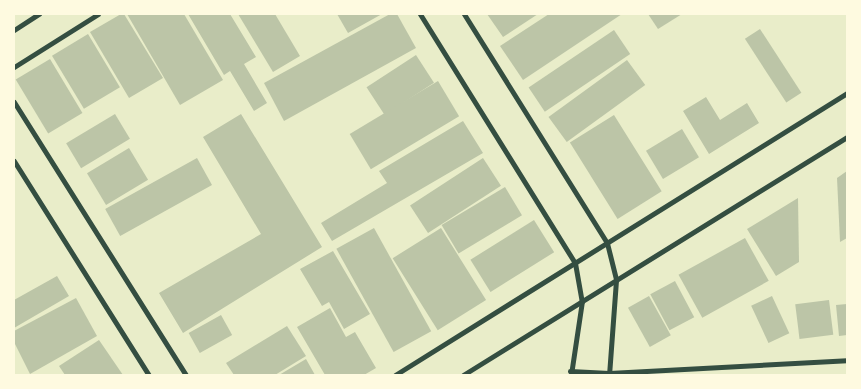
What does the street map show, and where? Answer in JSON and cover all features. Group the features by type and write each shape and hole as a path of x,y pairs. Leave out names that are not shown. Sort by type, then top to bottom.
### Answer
{"street":[{"path":"14,30 39,14"},
{"path":"14,67 98,14"},
{"path":"420,14 575,263 582,301 571,373 609,374 847,360"},
{"path":"464,14 607,243 616,280 609,374"},
{"path":"395,375 847,92"},
{"path":"14,102 186,375"},
{"path":"463,375 847,137"},
{"path":"14,161 149,375"}],"building":[{"path":"124,14 163,78 129,98 90,32"},
{"path":"127,14 184,14 223,80 180,105"},
{"path":"188,14 230,14 256,57 244,64 267,103 254,111 230,71 224,75"},
{"path":"238,14 275,14 300,56 273,72"},
{"path":"337,14 382,14 348,33"},
{"path":"390,14 397,14 416,48 284,121 264,83"},
{"path":"487,14 538,14 503,37"},
{"path":"549,14 622,14 523,80 500,46"},
{"path":"648,14 682,14 658,29"},
{"path":"760,29 801,93 786,103 745,39"},
{"path":"614,30 630,54 545,112 529,88"},
{"path":"88,34 120,87 84,109 52,56"},
{"path":"416,55 434,83 384,115 367,87"},
{"path":"50,59 82,113 48,134 16,80"},
{"path":"627,60 645,85 567,142 549,117"},
{"path":"438,81 459,116 371,169 350,134"},
{"path":"706,97 720,120 747,103 759,123 709,154 683,111"},
{"path":"115,114 130,139 81,168 66,143"},
{"path":"241,114 322,247 183,333 159,293 261,234 203,137"},
{"path":"614,115 662,191 618,219 570,143"},
{"path":"463,121 483,153 332,241 321,223 387,183 379,171"},
{"path":"682,129 699,157 663,179 646,151"},
{"path":"129,148 148,180 106,205 87,173"},
{"path":"197,158 212,185 120,236 105,209"},
{"path":"483,158 501,186 428,233 410,205"},
{"path":"847,171 847,238 840,242 837,178"},
{"path":"505,187 522,215 459,253 442,225"},
{"path":"798,198 799,262 776,276 747,229"},
{"path":"534,220 554,252 491,292 470,260"},
{"path":"374,228 431,331 394,352 336,249"},
{"path":"441,228 486,300 438,330 393,258"},
{"path":"745,238 769,281 702,318 679,275"},
{"path":"333,251 370,314 344,329 329,302 322,306 300,269"},
{"path":"57,276 69,296 14,328 14,300"},
{"path":"675,281 694,317 670,330 650,294"},
{"path":"649,296 671,335 650,347 628,308"},
{"path":"772,296 789,333 768,343 751,306"},
{"path":"76,298 97,336 30,374 14,342 14,331"},
{"path":"829,300 833,335 800,339 795,304"},
{"path":"847,304 847,335 839,336 836,305"},
{"path":"330,308 346,337 355,332 376,368 364,375 325,375 297,327"},
{"path":"221,315 232,335 200,353 189,333"},
{"path":"287,326 306,356 275,375 234,375 226,363"},
{"path":"99,340 123,375 65,375 59,366"},
{"path":"306,359 315,375 279,375"}]}
